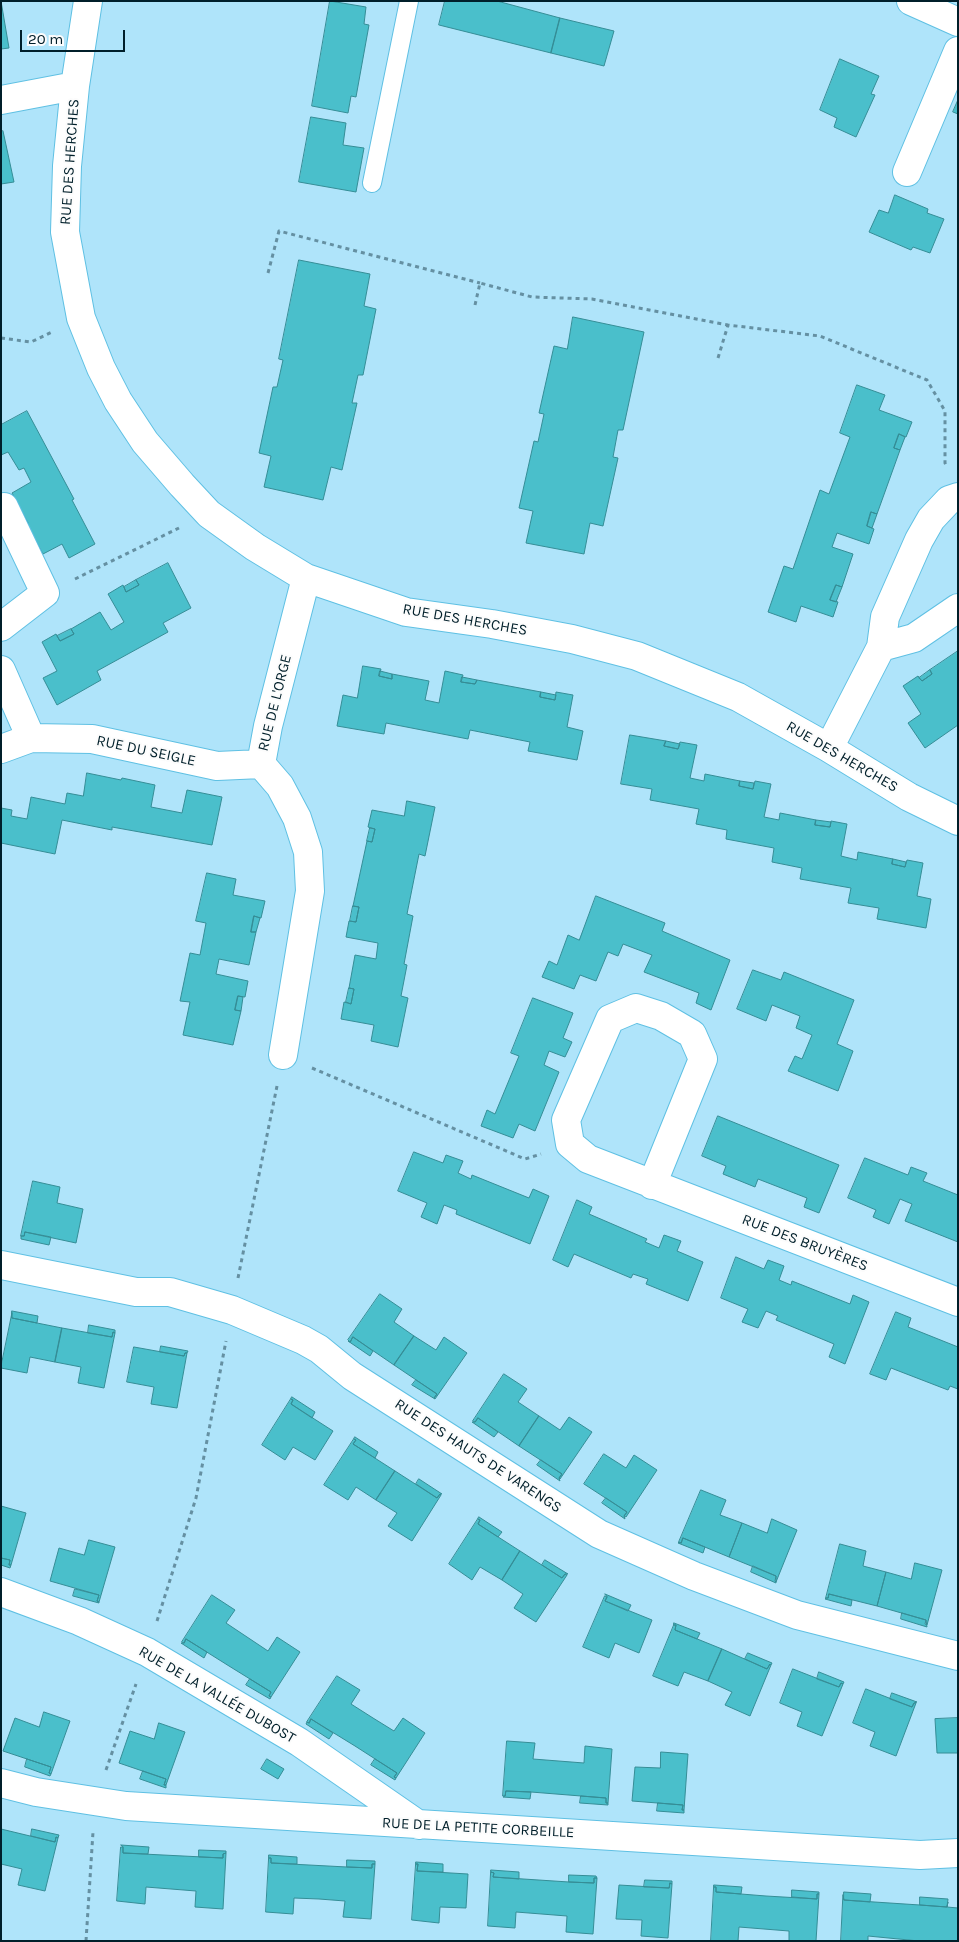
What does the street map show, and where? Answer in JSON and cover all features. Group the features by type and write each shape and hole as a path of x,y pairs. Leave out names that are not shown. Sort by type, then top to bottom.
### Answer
{"street":[{"name":"RUE DES HERCHES","path":"88,1 75,86 67,166 65,232 81,318 101,368 118,401 145,442 209,514 255,547 306,578 406,612 492,624 572,639 637,656 738,697 829,748 910,797 958,821"},
{"path":"911,1 958,22"},
{"path":"907,172 958,51"},
{"path":"1,100 75,86"},
{"path":"829,748 881,647 885,617 920,540 931,519 950,500 958,496"},
{"path":"1,509 4,507 45,593 1,626"},
{"name":"RUE DE L'ORGE","path":"283,1055 310,891 308,852 297,818 280,786 260,764 306,578"},
{"path":"881,647 914,638 958,608"},
{"path":"1,670 32,738"},
{"name":"RUE DU SEIGLE","path":"1,749 32,738 92,739 218,766 260,764"},
{"path":"570,1144 566,1120 610,1019 636,1008 662,1016 692,1034 703,1059 652,1185"},
{"name":"RUE DES BRUYÈRES","path":"570,1144 588,1159 958,1302"},
{"name":"RUE DES HAUTS DE VARENGS","path":"1,1265 136,1292 170,1292 232,1310 303,1340 319,1349 352,1376 599,1534 694,1576 797,1615 958,1656"},
{"name":"RUE DE LA VALLÉE DUBOST","path":"1,1592 79,1620 147,1652 299,1742 419,1824"},
{"name":"RUE DE LA PETITE CORBEILLE","path":"1,1783 36,1792 95,1802 242,1815 910,1854 958,1853"}],"lane":[{"path":"372,183 409,1"}],"path":[{"path":"268,273 279,231 532,297 592,298 728,325 820,336 927,380 945,411 945,463 949,471"},
{"path":"475,305 480,283"},
{"path":"1,338 31,342 81,318"},
{"path":"718,358 728,325"},
{"path":"45,593 209,514"},
{"path":"86,1941 95,1802 147,1652 196,1498 283,1055 525,1159 570,1144"}],"building":[{"path":"1,1 9,48 1,49"},
{"path":"330,1 366,7 364,24 369,25 356,97 351,96 348,113 312,106"},
{"path":"445,1 497,1 560,18 551,53 439,25"},
{"path":"560,18 614,31 604,66 551,53"},
{"path":"840,59 879,76 871,94 875,95 856,137 834,127 837,118 820,110"},
{"path":"958,100 958,114 953,112"},
{"path":"311,117 346,123 343,145 364,148 356,192 299,182"},
{"path":"3,131 14,182 1,184 1,132"},
{"path":"895,195 928,209 927,213 944,219 930,253 913,247 911,250 869,232 879,210 888,213"},
{"path":"299,260 370,274 364,306 376,309 363,375 358,375 352,403 357,403 342,470 331,467 323,500 264,487 271,456 259,453 273,387 277,387 283,360 279,359"},
{"path":"573,317 644,332 623,430 618,430 613,457 618,458 603,526 590,523 584,554 526,543 533,511 519,508 534,441 538,442 544,414 539,413 554,346 567,349"},
{"path":"857,385 885,395 879,410 912,422 906,437 899,434 894,448 900,450 877,514 871,512 867,526 874,529 869,544 837,533 832,547 853,554 842,587 836,585 830,600 838,602 833,617 801,606 796,622 768,612 784,566 793,569 820,490 829,494 850,437 840,433"},
{"path":"27,411 74,499 72,500 95,544 69,558 62,544 43,554 12,493 31,482 24,468 19,470 8,452 1,455 1,425"},
{"path":"899,434 905,437 900,450 894,448"},
{"path":"871,512 877,514 872,528 867,526"},
{"path":"168,563 191,608 163,623 168,632 97,671 101,680 57,705 43,678 57,671 42,642 56,634 60,641 74,634 71,629 100,612 111,630 124,622 108,594 123,585 126,592 139,585 136,580"},
{"path":"136,580 139,585 126,592 124,587"},
{"path":"836,585 842,587 836,602 830,600"},
{"path":"71,629 74,634 60,641 57,636"},
{"path":"958,651 958,725 925,748 908,723 921,714 903,686 918,676 922,681 932,674 930,670"},
{"path":"363,666 381,669 379,676 392,679 392,674 429,681 425,700 439,703 445,671 463,675 461,682 475,684 477,680 541,692 540,697 555,700 556,692 573,695 567,727 583,731 577,760 528,751 530,742 470,730 468,739 386,723 384,734 337,726 343,695 357,698"},
{"path":"930,670 932,674 922,681 919,678"},
{"path":"380,671 392,674 392,679 379,676"},
{"path":"462,677 477,680 475,684 461,682"},
{"path":"541,692 556,695 555,700 540,697"},
{"path":"630,735 666,741 664,746 678,749 680,742 697,745 690,778 704,781 705,774 740,781 739,786 753,789 755,781 771,784 764,817 779,820 780,813 816,820 815,825 830,827 831,821 847,824 841,856 857,860 858,852 893,859 892,864 905,867 907,860 923,863 917,896 931,899 926,928 877,919 879,908 848,903 851,888 800,879 802,868 772,862 774,848 726,839 727,830 696,824 699,809 650,800 652,789 621,784"},
{"path":"666,741 680,744 678,749 664,746"},
{"path":"87,773 155,785 151,807 182,813 187,790 222,797 212,845 112,827 112,830 62,820 55,854 1,843 1,808 12,810 11,816 27,819 31,797 65,804 67,793 83,796"},
{"path":"740,781 754,783 753,789 739,786"},
{"path":"407,801 435,807 425,856 419,854 407,914 413,916 404,964 407,965 401,996 408,998 398,1047 371,1041 374,1025 341,1019 344,1002 351,1004 354,989 349,988 355,955 376,959 378,943 346,937 349,921 356,922 359,907 353,906 367,841 372,842 375,829 368,827 372,810 404,816"},
{"path":"816,820 831,822 830,827 815,825"},
{"path":"370,828 375,829 372,842 367,841"},
{"path":"893,859 906,862 905,867 892,864"},
{"path":"207,873 236,879 233,895 265,901 261,918 254,916 251,932 256,932 249,965 219,959 216,974 248,981 245,997 238,996 235,1010 241,1011 233,1045 183,1035 190,1002 180,1001 190,953 200,955 206,923 196,921"},
{"path":"596,896 665,923 662,931 730,960 711,1010 696,1003 699,993 644,972 652,955 623,944 618,956 608,952 596,981 580,975 574,989 542,977 549,961 557,965 568,935 579,940"},
{"path":"353,906 359,907 356,922 350,921"},
{"path":"254,916 260,918 256,932 251,932"},
{"path":"753,970 781,980 784,972 854,1000 837,1044 853,1051 838,1091 788,1071 795,1056 802,1059 812,1035 796,1028 800,1016 772,1005 766,1021 737,1009"},
{"path":"349,988 354,989 351,1004 346,1002"},
{"path":"238,996 243,997 241,1011 235,1010"},
{"path":"533,998 573,1013 563,1038 572,1042 565,1057 549,1051 544,1065 559,1072 535,1131 519,1124 513,1138 481,1126 487,1110 495,1114 519,1056 511,1053"},
{"path":"718,1116 839,1165 819,1213 804,1207 807,1198 758,1179 755,1187 723,1174 726,1166 702,1156"},
{"path":"414,1152 443,1163 446,1155 463,1161 458,1173 471,1179 472,1175 529,1198 533,1189 549,1196 530,1244 456,1214 457,1210 444,1205 437,1224 421,1217 427,1203 398,1191"},
{"path":"865,1158 908,1175 911,1167 927,1173 923,1181 958,1195 958,1242 905,1221 912,1204 900,1199 889,1224 873,1217 876,1210 848,1198"},
{"path":"33,1181 60,1187 57,1203 83,1209 76,1243 25,1232 24,1236 21,1236"},
{"path":"577,1200 592,1207 589,1214 647,1239 645,1242 659,1248 664,1235 681,1241 677,1251 703,1262 688,1301 646,1284 648,1279 633,1274 631,1278 574,1254 568,1267 553,1260"},
{"path":"25,1232 51,1237 49,1245 21,1239"},
{"path":"736,1257 764,1269 768,1260 784,1266 779,1280 791,1285 792,1281 850,1304 853,1295 869,1302 845,1364 829,1357 834,1344 776,1320 778,1316 766,1311 758,1328 742,1322 748,1309 721,1298"},
{"path":"380,1294 402,1309 394,1322 414,1336 394,1365 353,1337 350,1342 348,1340"},
{"path":"12,1311 38,1316 37,1323 12,1318"},
{"path":"896,1312 911,1318 908,1327 958,1347 958,1389 950,1386 948,1390 891,1368 886,1380 870,1374"},
{"path":"12,1313 12,1318 62,1328 55,1362 30,1357 27,1373 1,1368"},
{"path":"89,1325 115,1330 115,1333 113,1332 112,1337 88,1333"},
{"path":"62,1328 112,1337 113,1332 115,1333 104,1388 78,1383 81,1367 55,1362"},
{"path":"414,1336 436,1350 444,1337 467,1353 435,1399 437,1394 394,1365"},
{"path":"353,1337 373,1351 370,1356 348,1341 350,1342"},
{"path":"161,1346 188,1351 184,1356 160,1352"},
{"path":"134,1347 184,1356 187,1353 177,1408 151,1404 154,1387 127,1382"},
{"path":"504,1374 527,1389 518,1402 539,1416 519,1446 478,1418 475,1422 473,1421"},
{"path":"416,1380 437,1394 435,1399 412,1385"},
{"path":"292,1397 315,1412 312,1418 291,1404"},
{"path":"291,1399 293,1400 291,1404 333,1431 315,1460 293,1447 285,1460 262,1445"},
{"path":"539,1416 560,1430 569,1417 592,1432 560,1479 562,1474 519,1446"},
{"path":"478,1418 498,1432 494,1437 472,1422 475,1422"},
{"path":"355,1437 378,1452 375,1458 353,1444 356,1440 354,1439"},
{"path":"354,1439 356,1440 353,1444 395,1471 376,1500 356,1487 348,1500 324,1485"},
{"path":"604,1454 626,1468 634,1455 657,1470 626,1517 624,1516 627,1512 584,1484"},
{"path":"541,1460 562,1474 559,1478 560,1481 537,1465"},
{"path":"395,1471 437,1498 441,1495 412,1541 388,1526 397,1513 376,1500"},
{"path":"419,1479 442,1494 437,1498 416,1484"},
{"path":"701,1490 726,1500 720,1515 742,1523 729,1557 683,1538 681,1543 679,1542"},
{"path":"606,1498 627,1512 624,1516 625,1519 602,1503"},
{"path":"1,1506 26,1513 11,1565 9,1565 10,1560 1,1558"},
{"path":"479,1517 502,1532 498,1537 478,1524"},
{"path":"478,1519 480,1520 478,1524 520,1551 502,1580 480,1567 472,1580 449,1564"},
{"path":"772,1519 797,1530 776,1582 776,1576 729,1557 742,1523 767,1533"},
{"path":"683,1538 705,1547 703,1553 678,1543 681,1543"},
{"path":"89,1540 115,1547 99,1602 97,1601 99,1595 50,1581 59,1548 84,1555"},
{"path":"840,1544 866,1551 863,1566 886,1572 877,1606 829,1594 828,1598 826,1598"},
{"path":"520,1551 562,1578 565,1574 567,1575 536,1622 514,1608 523,1594 502,1580"},
{"path":"1,1558 10,1560 10,1568 1,1565"},
{"path":"545,1560 568,1574 565,1574 562,1578 542,1565"},
{"path":"915,1563 942,1570 927,1625 925,1624 926,1620 877,1606 886,1572 911,1579"},
{"path":"753,1566 776,1576 776,1583 751,1572"},
{"path":"75,1589 99,1595 97,1601 99,1603 73,1596"},
{"path":"605,1594 631,1605 628,1611 605,1601 607,1597"},
{"path":"829,1594 852,1600 851,1606 825,1599 828,1598"},
{"path":"212,1595 235,1610 226,1623 268,1651 277,1637 300,1652 271,1697 269,1696 271,1692 186,1639 184,1643 182,1642"},
{"path":"605,1596 607,1597 605,1601 652,1620 639,1653 615,1643 609,1658 583,1647"},
{"path":"902,1613 926,1620 927,1627 901,1619"},
{"path":"674,1623 700,1633 697,1639 675,1630 676,1625"},
{"path":"674,1625 676,1625 675,1630 722,1649 708,1681 684,1672 678,1686 653,1676"},
{"path":"186,1639 207,1652 204,1658 181,1643 184,1643"},
{"path":"722,1649 767,1669 771,1665 750,1716 725,1705 732,1692 708,1681"},
{"path":"748,1653 772,1663 767,1669 745,1659"},
{"path":"793,1669 839,1687 841,1683 843,1684 822,1736 797,1726 802,1712 780,1703"},
{"path":"819,1672 844,1682 839,1687 817,1679"},
{"path":"337,1676 360,1690 351,1704 394,1731 403,1718 425,1733 396,1778 394,1777 397,1773 355,1746 311,1719 309,1723 307,1722"},
{"path":"250,1679 271,1692 270,1699 246,1685"},
{"path":"866,1689 912,1707 916,1703 896,1756 870,1746 875,1732 853,1723"},
{"path":"892,1693 917,1702 912,1707 890,1699"},
{"path":"44,1712 70,1721 51,1774 49,1773 51,1767 3,1751 15,1718 39,1727"},
{"path":"958,1718 958,1753 937,1753 935,1719"},
{"path":"311,1719 333,1733 329,1739 306,1724"},
{"path":"159,1723 185,1732 166,1785 164,1785 166,1779 119,1763 130,1731 154,1739"},
{"path":"507,1741 535,1743 533,1759 584,1763 585,1746 612,1749 608,1803 606,1803 606,1798 531,1792 506,1791 505,1796 503,1796"},
{"path":"661,1752 688,1754 684,1810 682,1810 683,1805 632,1801 635,1767 660,1768"},
{"path":"27,1759 51,1767 50,1776 25,1767"},
{"path":"267,1759 284,1769 278,1779 261,1769"},
{"path":"375,1759 397,1773 394,1777 396,1778 395,1780 371,1765"},
{"path":"143,1771 166,1779 164,1785 166,1785 166,1788 140,1779"},
{"path":"506,1791 531,1792 530,1799 503,1797"},
{"path":"581,1796 606,1798 608,1805 580,1803"},
{"path":"658,1803 683,1805 682,1810 684,1810 684,1813 657,1811"},
{"path":"1,1829 55,1842 56,1837 58,1838 45,1891 18,1885 22,1869 1,1864"},
{"path":"32,1829 59,1835 58,1838 56,1837 55,1842 31,1836"},
{"path":"121,1845 149,1847 148,1854 123,1853"},
{"path":"121,1847 123,1847 123,1853 223,1858 223,1854 226,1853 223,1909 195,1907 196,1891 146,1887 145,1904 117,1901"},
{"path":"199,1850 226,1851 226,1853 223,1854 223,1858 199,1857"},
{"path":"269,1855 297,1857 297,1864 271,1863"},
{"path":"269,1858 271,1858 271,1863 372,1868 372,1864 375,1864 371,1919 343,1917 345,1901 319,1899 294,1898 293,1914 266,1912"},
{"path":"347,1860 375,1861 375,1864 372,1864 372,1868 347,1867"},
{"path":"416,1862 443,1864 443,1872 417,1871 418,1864"},
{"path":"416,1864 418,1864 417,1871 468,1874 466,1908 440,1907 439,1923 412,1920"},
{"path":"491,1870 519,1872 519,1879 493,1877 494,1873"},
{"path":"491,1872 494,1873 493,1877 569,1882 594,1883 594,1878 597,1878 593,1934 566,1932 567,1916 516,1912 515,1928 488,1926"},
{"path":"569,1875 596,1876 597,1878 594,1878 594,1883 569,1882"},
{"path":"645,1880 672,1881 672,1884 670,1883 669,1888 644,1887"},
{"path":"670,1883 672,1884 668,1938 641,1936 642,1920 616,1919 619,1885 669,1888"},
{"path":"714,1885 742,1887 741,1894 716,1892"},
{"path":"714,1887 716,1887 716,1892 766,1896 817,1899 817,1894 819,1894 816,1941 789,1941 789,1931 739,1927 738,1941 711,1941"},
{"path":"792,1890 819,1892 819,1894 817,1894 817,1899 792,1897"},
{"path":"844,1892 871,1894 870,1902 844,1900"},
{"path":"843,1895 844,1900 958,1908 958,1941 919,1941 868,1936 868,1941 841,1941"},
{"path":"920,1897 948,1899 947,1907 920,1905"}]}
